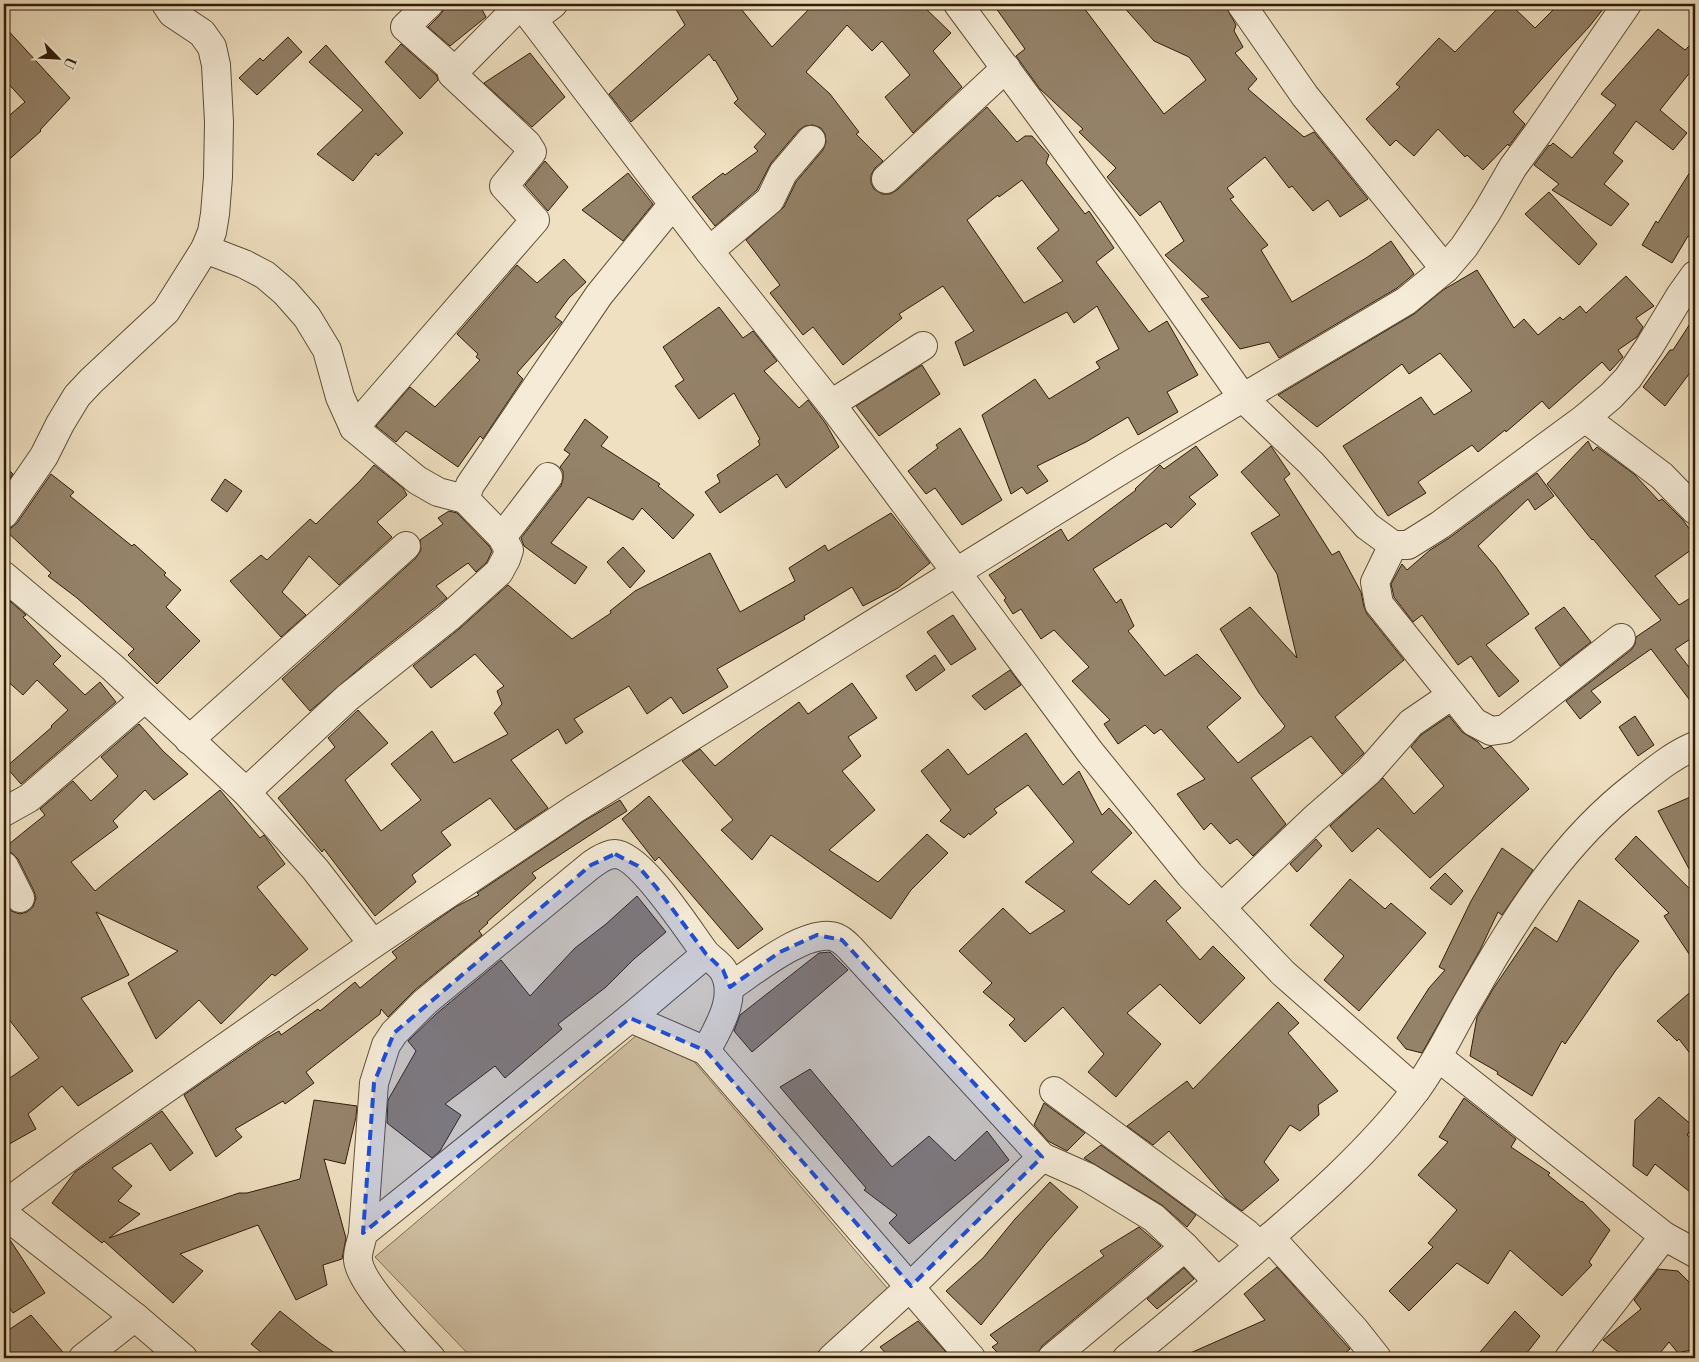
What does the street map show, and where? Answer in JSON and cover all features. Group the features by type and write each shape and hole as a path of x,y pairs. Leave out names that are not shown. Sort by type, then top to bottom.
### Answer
{"street":[{"path":"4,514 44,456 60,424 78,396 90,382 166,311 205,249 212,232 218,178 219,113 216,65 212,47 202,33 172,13 166,4"},
{"path":"429,4 405,27 455,71"},
{"path":"958,4 1122,226 1243,398 1312,464 1367,526 1393,546 1408,545 1440,525 1585,418 1611,396 1628,378 1695,275"},
{"path":"1241,4 1305,96 1445,269"},
{"path":"4,1205 84,1146 373,944 576,808 957,571 1406,301 1445,269 1464,246 1487,212 1513,167 1627,4"},
{"path":"354,428 535,220 504,186 532,152 527,144 452,74 532,8 673,204 831,404 1090,752 1190,875 1283,973 1416,1090"},
{"path":"886,179 1006,68"},
{"path":"710,251 770,200 783,173 811,140"},
{"path":"465,499 470,485 582,319 599,295 673,204"},
{"path":"205,249 244,264 265,275 285,292 307,317 327,350 340,397 354,428 417,480 438,492 465,499 502,537 509,550 498,572 449,617 347,698 246,792"},
{"path":"831,404 922,346"},
{"path":"1585,418 1692,499"},
{"path":"502,537 548,478"},
{"path":"190,740 406,546"},
{"path":"1393,546 1375,582 1379,604 1474,722 1491,731 1505,729 1621,638"},
{"path":"4,576 112,667 246,792 315,869 373,944"},
{"path":"1221,908 1314,819 1368,772 1411,723 1452,695"},
{"path":"4,812 29,798 145,698"},
{"path":"1127,1358 1265,1241 1318,1194 1373,1141 1416,1090 1438,1057 1473,992 1513,925 1559,859 1612,804 1669,760 1695,746"},
{"path":"431,1358 379,1298 365,1277 358,1260 363,1234 374,1083 386,1045 394,1033 425,1002 591,865 604,857 615,854 626,857 638,866 706,954 723,970 730,987 726,1008 706,1051"},
{"path":"4,866 20,898"},
{"path":"730,987 780,952 817,935 833,936 850,948 1042,1157 1087,1176 1154,1218 1218,1282"},
{"path":"363,1234 630,1018 706,954"},
{"path":"630,1018 706,1051 971,1358"},
{"path":"1438,1057 1664,1236 1695,1253"},
{"path":"1054,1091 1246,1233 1265,1241 1354,1329 1377,1358"},
{"path":"832,1358 910,1286 1042,1157"},
{"path":"4,1214 135,1317 183,1358"},
{"path":"1569,1358 1664,1236"},
{"path":"1052,1358 1185,1247"},
{"path":"83,1358 135,1317"}],"highlighted area":[{"path":"615,854 638,866 706,954 723,970 730,987 780,952 817,935 842,940 1042,1157 911,1286 706,1051 630,1018 363,1233 374,1083 394,1033 591,865"}],"shaded area":[{"path":"657,1018 888,1289 811,1358 472,1358 375,1257"}],"building":[{"path":"444,4 479,4 486,17 450,46 428,27 440,15 444,9"},
{"path":"673,4 737,4 772,47 814,4 866,4 864,5 868,10 877,4 921,4 951,33 933,51 962,87 913,133 885,97 910,75 882,41 872,51 847,25 806,72 830,94 859,132 856,134 883,161 875,168 871,175 871,183 874,189 882,194 890,194 897,190 987,107 1017,142 1025,136 1032,136 1049,155 1046,163 1085,214 1089,211 1114,248 1096,262 1149,332 1167,321 1198,375 1167,392 1178,412 1138,435 1128,417 1086,442 1037,466 1048,481 1027,494 1022,487 1011,494 982,415 1035,379 1049,399 1100,368 1096,362 1119,349 1097,306 1074,323 1067,312 964,366 955,342 974,331 943,286 899,314 902,318 843,365 813,327 803,335 770,293 780,285 746,240 784,207 796,182 823,150 826,142 825,134 821,128 813,125 805,126 799,130 771,163 757,190 715,226 692,197 723,173 725,175 758,151 754,147 766,134 734,103 738,99 715,60 709,54 631,122 609,94 685,25","holes":["1022,180 1059,230 1037,248 1063,281 1024,303 967,220 998,195 999,197"]},
{"path":"993,4 1081,4 1164,114 1206,80 1189,57 1154,41 1121,4 1221,4 1227,9 1236,25 1234,31 1243,47 1235,53 1257,79 1248,89 1304,137 1314,132 1368,199 1340,217 1328,200 1313,211 1292,186 1289,188 1265,157 1227,188 1234,197 1230,199 1268,245 1261,250 1292,302 1391,241 1414,274 1397,288 1279,358 1269,342 1240,349 1201,299 1209,297 1165,255 1184,241 1160,201 1140,216 1107,177 1116,168 1079,132 1083,129 1040,89 1016,56 1025,49"},
{"path":"1502,4 1510,4 1535,28 1559,4 1607,4 1589,27 1513,112 1525,124 1509,146 1508,144 1483,170 1467,155 1465,157 1438,129 1414,156 1396,140 1390,146 1366,119 1400,87 1396,84 1439,38 1455,52"},
{"path":"4,26 70,98 41,131 4,164 4,120 25,102 4,79"},
{"path":"1658,29 1685,50 1695,40 1695,66 1660,110 1687,133 1673,150 1636,121 1613,153 1623,161 1604,184 1629,204 1611,226 1552,190 1559,184 1534,165 1549,145 1553,143 1572,158 1616,105 1601,94"},
{"path":"288,37 302,52 257,95 239,78 260,58 263,61"},
{"path":"401,44 437,76 438,80 420,99 385,62"},
{"path":"326,45 403,133 378,156 376,153 353,181 317,154 363,110 309,62"},
{"path":"530,53 565,97 532,127 484,83"},
{"path":"545,161 568,187 548,211 525,185"},
{"path":"1695,164 1695,241 1688,236 1672,263 1642,245"},
{"path":"628,173 653,204 623,241 582,210"},
{"path":"1549,192 1597,244 1579,265 1525,214"},
{"path":"564,259 586,282 569,298 555,317 562,322 517,373 523,379 483,439 480,436 458,467 406,431 396,442 376,426 410,387 435,407 480,360 476,357 478,354 457,334 517,265 537,283"},
{"path":"1477,270 1514,328 1524,319 1538,335 1560,317 1563,320 1580,306 1586,313 1626,276 1654,306 1636,318 1643,327 1637,337 1618,350 1623,357 1610,371 1602,362 1549,409 1542,401 1506,432 1505,430 1478,452 1472,445 1418,482 1426,493 1388,516 1343,446 1421,397 1434,415 1472,391 1440,353 1409,374 1402,364 1317,427 1278,395 1414,314 1443,290"},
{"path":"719,307 743,338 753,331 777,361 764,371 799,408 808,400 826,424 839,447 786,488 777,474 720,513 705,492 720,482 717,475 760,445 758,441 760,439 734,393 699,419 675,386 684,380 663,347"},
{"path":"1695,316 1695,366 1665,406 1643,387 1670,350 1673,350"},
{"path":"922,365 940,394 879,436 856,406"},
{"path":"585,419 608,437 601,446 660,484 658,486 694,515 673,539 642,508 633,520 588,497 551,543 587,567 575,584 524,546 521,538 561,486 563,471 560,467 570,454 564,450"},
{"path":"960,428 1002,500 962,525 935,488 926,494 908,471 938,448 936,445"},
{"path":"1588,441 1593,451 1597,447 1634,474 1659,501 1662,499 1683,520 1695,537 1695,547 1655,576 1679,605 1695,595 1695,636 1675,649 1695,675 1695,707 1651,649 1591,691 1601,702 1580,719 1566,701 1631,650 1635,644 1636,637 1661,620 1547,484"},
{"path":"1196,446 1218,475 1189,497 1196,504 1171,528 1166,523 1093,569 1116,603 1121,599 1134,626 1128,631 1165,676 1197,654 1241,698 1207,727 1238,763 1285,726 1259,693 1220,629 1250,607 1297,658 1277,574 1251,533 1280,515 1241,472 1271,446 1290,474 1284,479 1332,555 1339,551 1361,592 1367,614 1404,660 1335,717 1364,753 1342,774 1311,736 1251,778 1286,824 1253,856 1237,839 1230,844 1211,823 1204,830 1177,794 1205,779 1161,729 1154,734 1145,725 1118,744 1104,724 1110,720 1072,681 1089,667 1054,630 1041,639 1021,609 1013,614 1004,600 1006,598 989,575 1061,529 1068,541 1136,490 1160,465 1164,469"},
{"path":"374,465 403,488 407,495 377,522 392,537 339,585 309,556 282,592 306,615 281,637 230,581 261,555 267,560 310,519 316,524"},
{"path":"4,466 13,474 4,487"},
{"path":"1537,473 1554,496 1535,510 1528,499 1478,546 1496,567 1529,614 1486,645 1519,681 1499,697 1471,656 1458,665 1422,615 1413,622 1394,597 1391,584 1402,564 1407,570 1430,550"},
{"path":"51,474 74,492 70,496 132,546 134,544 166,573 164,575 181,590 166,607 200,641 157,684 128,655 134,649 77,598 48,576 51,573 4,529 11,528 17,523"},
{"path":"225,479 242,491 227,512 211,500"},
{"path":"449,511 457,513 489,546 492,551 487,562 476,572 468,563 436,586 447,598 368,661 310,711 282,679 416,558 421,550 420,540 443,524 438,518"},
{"path":"891,513 930,563 898,588 863,606 852,587 804,616 805,619 717,669 728,687 683,714 671,697 647,714 629,686 574,719 583,732 566,744 558,729 511,760 548,808 515,830 490,798 441,832 451,845 412,875 416,882 375,916 324,849 322,852 278,798 335,747 328,738 358,710 388,743 345,780 381,831 421,800 391,764 432,731 454,763 508,734 494,713 502,704 497,691 504,686 475,654 431,688 413,666 459,629 508,585 572,639 611,613 610,611 635,591 710,553 740,612 795,581 789,568 825,545 828,551"},
{"path":"623,547 645,571 630,588 607,562"},
{"path":"4,596 26,615 23,617 61,656 53,664 85,695 100,682 116,702 21,784 6,767 52,727 68,710 37,680 23,695 4,678"},
{"path":"1564,607 1591,642 1560,666 1535,628"},
{"path":"953,615 976,649 951,665 927,632"},
{"path":"935,655 945,670 916,691 906,676"},
{"path":"1010,670 1021,685 985,710 972,696"},
{"path":"852,683 877,718 848,737 861,756 842,771 875,810 829,850 878,882 927,834 948,853 911,890 891,919 771,835 752,860 721,830 733,820 682,761 700,749 715,766 799,702 808,714"},
{"path":"1449,716 1462,732 1478,742 1484,749 1491,746 1529,789 1430,878 1378,828 1352,852 1330,826 1383,778 1414,814 1444,786 1411,747 1421,735"},
{"path":"1635,716 1654,745 1638,756 1619,727"},
{"path":"139,724 163,751 188,774 154,800 145,790 113,821 118,827 71,862 95,891 220,790 260,838 264,835 285,864 257,887 308,949 275,976 272,974 221,1024 199,1000 156,1039 128,983 178,951 96,912 129,975 81,998 133,1071 78,1106 62,1086 28,1114 36,1129 4,1147 4,1082 39,1058 4,1013 4,900 11,911 20,914 27,912 33,907 36,898 18,859 12,853 4,851 4,848 45,815 40,809 73,781 91,801 118,776 101,757"},
{"path":"1026,733 1063,785 1079,771 1102,815 1109,808 1132,833 1091,872 1129,905 1155,880 1181,908 1166,921 1200,960 1213,946 1245,978 1200,1024 1160,984 1127,1013 1161,1044 1116,1097 1088,1072 1104,1054 1063,1007 1025,1042 1009,1025 1015,1019 983,992 992,983 959,951 1003,908 1030,934 1065,911 1025,882 1074,842 1028,785 994,809 997,813 964,838 940,821 951,810 921,771 948,749 968,775"},
{"path":"1695,795 1695,880 1658,811"},
{"path":"649,796 763,929 738,949 659,857 655,861 622,819"},
{"path":"620,800 627,811 532,873 536,878 487,922 479,931 482,935 415,990 388,1017 381,1009 380,1014 306,1072 314,1083 285,1104 283,1101 235,1129 242,1137 216,1157 184,1095 265,1039 279,1031 281,1035 318,1009 320,1011 355,982 360,988 397,958 392,952 421,931 457,906 479,895 477,893 584,821"},
{"path":"1636,836 1695,894 1695,963 1664,916 1669,913 1615,859"},
{"path":"1316,839 1322,846 1297,872 1290,864"},
{"path":"1502,848 1533,870 1502,915 1498,912 1480,950 1422,1053 1406,1049 1397,1038 1429,988 1445,970 1439,967 1471,901"},
{"path":"1445,873 1463,891 1451,905 1430,888"},
{"path":"1350,879 1385,909 1391,903 1426,933 1359,1011 1324,980 1344,956 1310,925"},
{"path":"637,896 666,932 634,959 606,987 558,1024 562,1029 505,1078 495,1066 445,1104 461,1115 440,1151 432,1158 387,1123 388,1100 416,1051 408,1041 436,1014 501,960 530,996 575,948 606,924"},
{"path":"1579,900 1639,941 1616,970 1565,1044 1562,1041 1532,1096 1497,1074 1498,1072 1470,1056 1477,1017 1493,989 1535,927 1557,942"},
{"path":"830,952 848,970 752,1052 734,1031 740,1015 819,953"},
{"path":"1695,988 1695,1060 1679,1039 1677,1041 1657,1021"},
{"path":"1278,1002 1299,1023 1288,1033 1338,1091 1318,1105 1319,1115 1300,1131 1290,1125 1264,1162 1279,1180 1242,1211 1226,1199 1169,1131 1153,1145 1127,1126 1187,1081 1193,1089"},
{"path":"810,1069 892,1167 929,1136 955,1161 987,1131 1009,1160 909,1244 889,1223 897,1215 864,1190 866,1188 780,1087"},
{"path":"1659,1097 1693,1126 1687,1135 1695,1142 1695,1196 1655,1164 1647,1176 1633,1166 1635,1120"},
{"path":"1464,1098 1516,1139 1511,1147 1550,1173 1548,1175 1582,1201 1610,1230 1589,1262 1592,1265 1562,1296 1510,1250 1488,1284 1457,1263 1409,1311 1389,1291 1433,1247 1428,1243 1457,1210 1418,1175 1448,1142 1439,1137"},
{"path":"314,1100 357,1106 345,1164 324,1159 346,1238 342,1259 323,1265 327,1285 296,1300 258,1225 180,1254 203,1271 173,1303 104,1241 102,1243 52,1203 75,1172 162,1111 193,1153 170,1171 151,1143 112,1168 132,1186 118,1201 140,1214 109,1238 239,1193 247,1193 300,1179"},
{"path":"1044,1103 1085,1133 1067,1151 1048,1141 1034,1125"},
{"path":"1101,1145 1196,1215 1187,1227 1162,1205 1084,1158"},
{"path":"1050,1182 1078,1207 1047,1242 981,1325 946,1291 983,1258 1015,1219"},
{"path":"1139,1227 1161,1246 1042,1346 1037,1356 1034,1358 1003,1358 992,1347 998,1343 990,1335 1104,1256 1100,1251"},
{"path":"4,1234 8,1237 45,1293 13,1313 4,1300"},
{"path":"1277,1267 1350,1349 1339,1358 1179,1358 1265,1320 1244,1294"},
{"path":"1184,1268 1194,1279 1157,1309 1147,1299"},
{"path":"1658,1269 1678,1271 1695,1288 1695,1349 1678,1353 1669,1342 1656,1358 1626,1358 1603,1340 1641,1309 1634,1300"},
{"path":"280,1311 342,1358 268,1358 251,1344"},
{"path":"1515,1311 1540,1336 1523,1358 1475,1358"},
{"path":"31,1315 68,1358 4,1358 4,1333"},
{"path":"918,1321 950,1358 890,1358 880,1347"}]}
